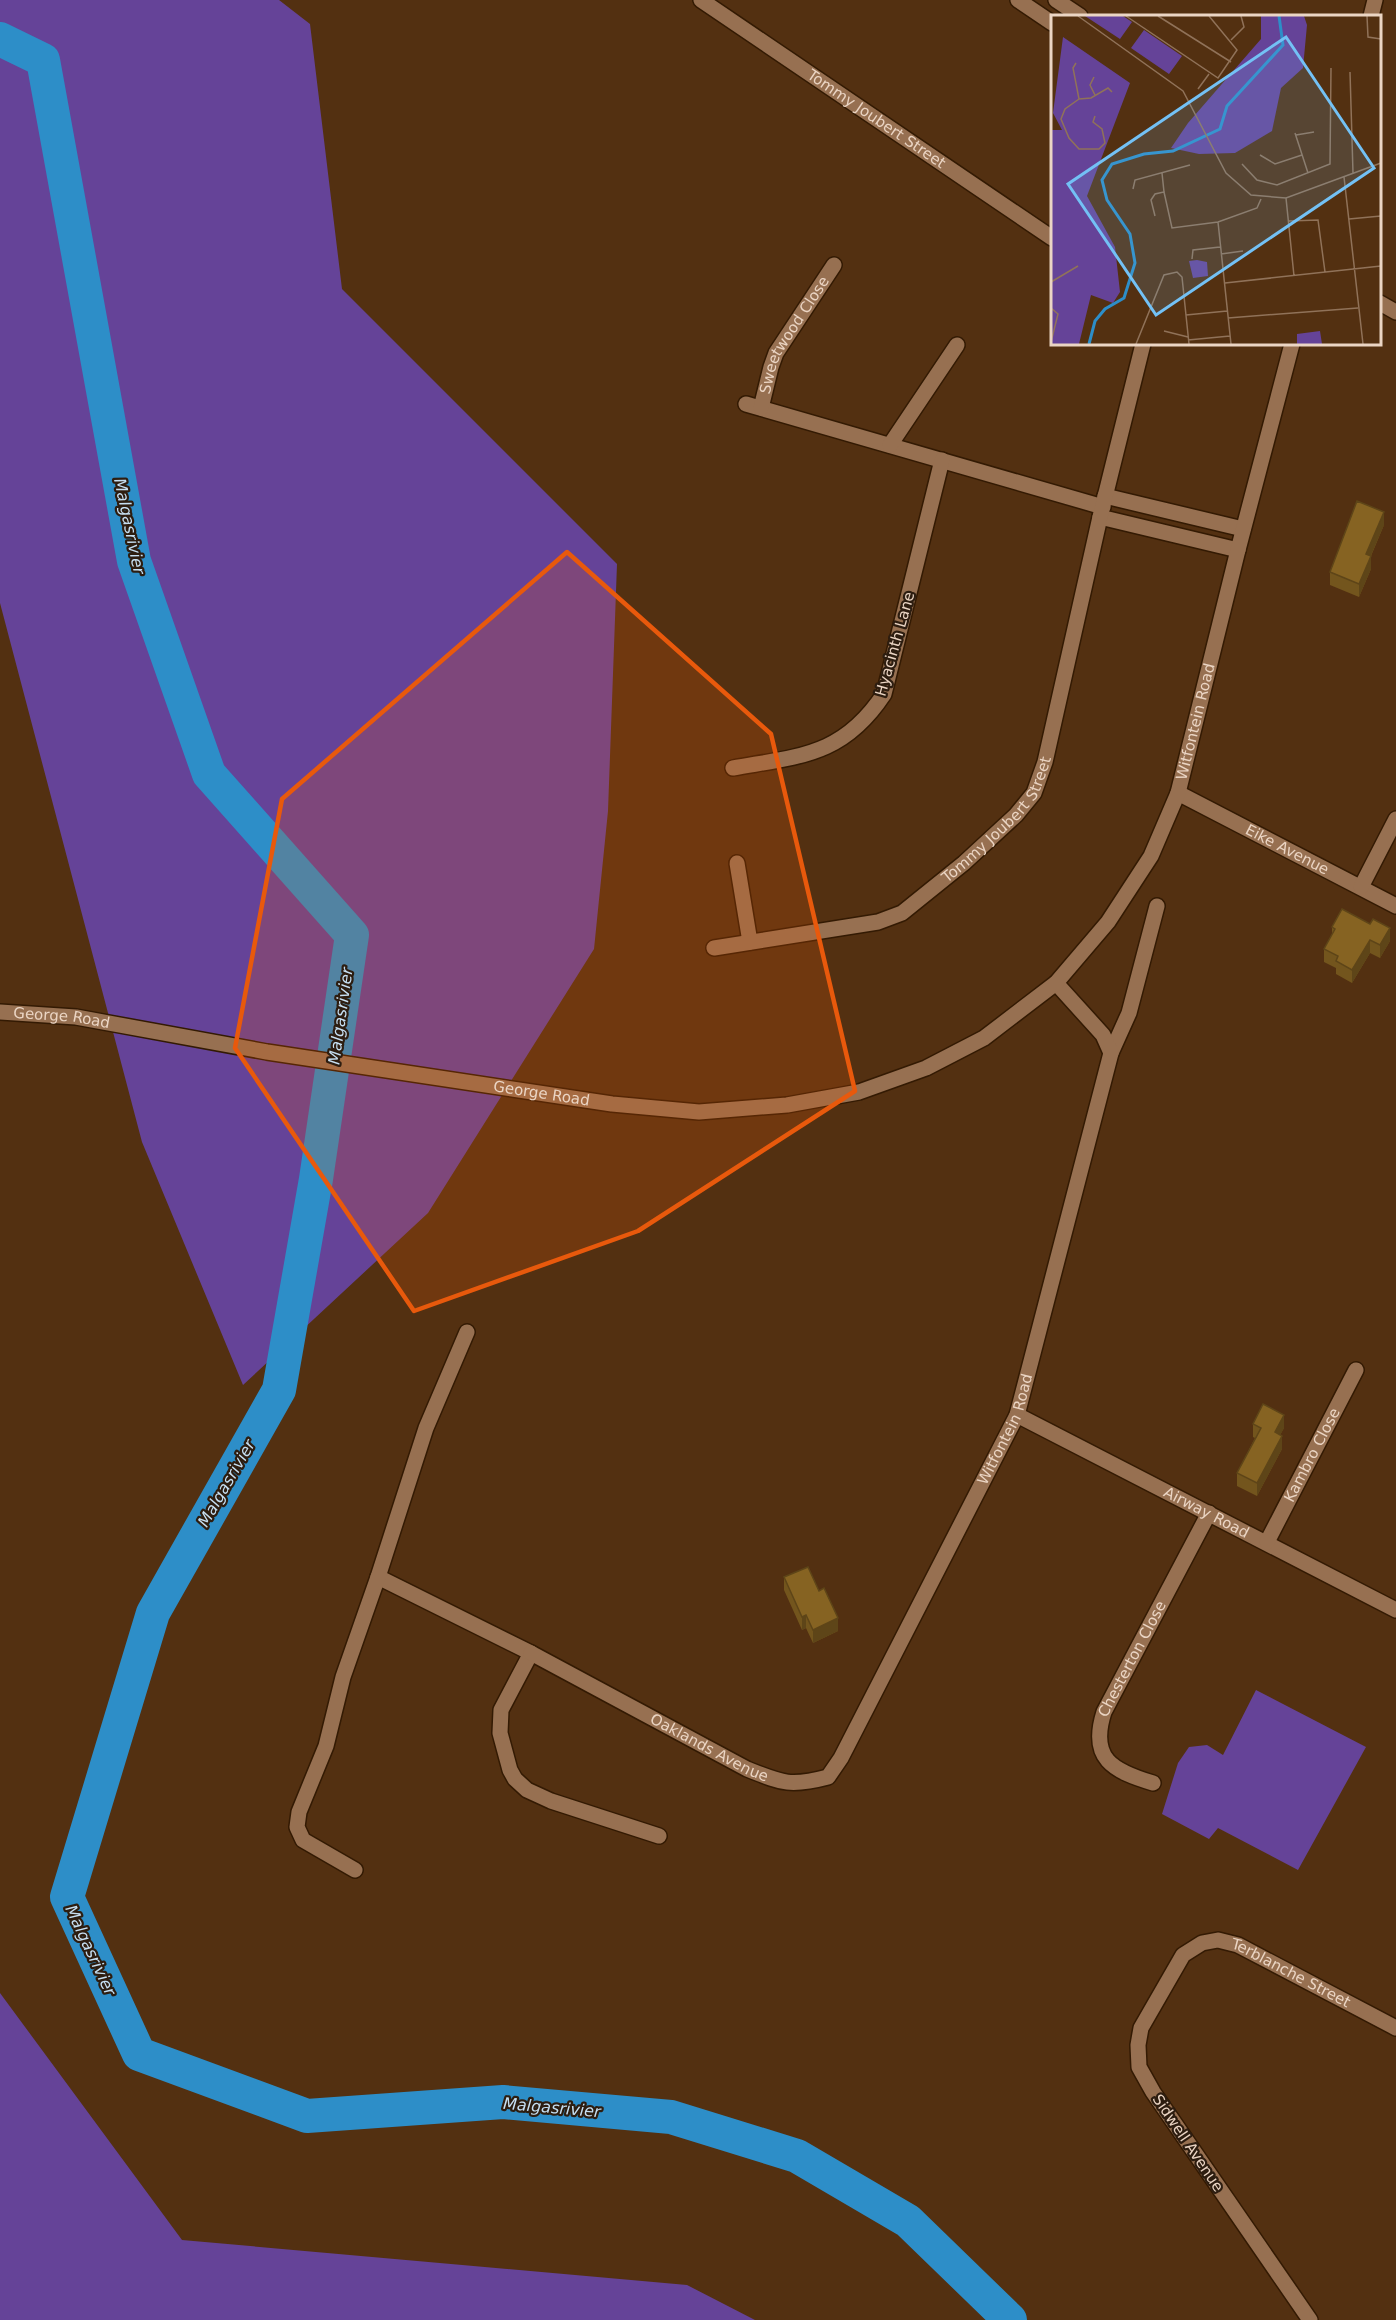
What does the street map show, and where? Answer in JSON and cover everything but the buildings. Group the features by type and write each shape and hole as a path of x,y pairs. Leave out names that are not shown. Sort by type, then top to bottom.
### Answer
{"street":[{"name":"Tommy Joubert Street","path":"701,0 1051,237"},
{"path":"1018,0 1051,22"},
{"path":"1056,0 1078,15"},
{"path":"1371,15 1375,0"},
{"name":"Sweetwood Close","path":"761,408 776,353 834,265"},
{"path":"1381,304 1396,312"},
{"path":"890,445 957,345"},
{"name":"Tommy Joubert Street","path":"714,948 878,922 902,913 964,863 1016,815 1034,794 1045,762 1143,345"},
{"name":"Witfontein Road","path":"1056,983 1108,922 1151,856 1178,792 1243,529 1292,345"},
{"path":"746,404 1103,507 1238,550"},
{"name":"Hyacinth Lane","path":"734,768 810,754 823,749 855,727 875,708 884,694 942,460"},
{"path":"1103,507 1243,529"},
{"name":"Eike Avenue","path":"1178,792 1396,906"},
{"path":"1361,887 1396,819"},
{"path":"737,862 750,942"},
{"name":"Witfontein Road","path":"828,1777 846,1748 1017,1415 1111,1053 1129,1013 1157,906"},
{"path":"1056,983 1103,1035 1111,1053"},
{"name":"George Road","path":"0,1012 76,1017 267,1052 612,1104 699,1112 788,1105 859,1092 926,1068 984,1038 1056,983"},
{"path":"355,1870 303,1840 297,1827 298,1812 326,1746 343,1677 426,1428 467,1332"},
{"name":"Kambro Close","path":"1267,1542 1356,1370"},
{"name":"Airway Road","path":"1017,1415 1396,1610"},
{"name":"Chesterton Close","path":"1153,1783 1120,1772 1110,1763 1100,1747 1098,1730 1104,1712 1209,1513"},
{"name":"Oaklands Avenue","path":"378,1577 531,1653 747,1769 781,1783 796,1784 828,1777"},
{"path":"531,1653 501,1710 500,1733 510,1770 516,1779 527,1790 551,1801 659,1836"},
{"name":"Terblanche Street","path":"1184,1955 1202,1943 1218,1940 1238,1945 1396,2028"},
{"name":"Sidwell Avenue","path":"1184,1955 1141,2028 1138,2045 1139,2067 1153,2092 1310,2320"}],"highlighted area":[{"path":"567,552 771,734 855,1091 638,1231 414,1311 235,1048 282,799"}],"shaded area":[{"path":"0,0 279,0 310,24 342,289 617,564 608,811 594,949 428,1213 243,1385 142,1142 0,603"},
{"path":"1256,1690 1366,1747 1298,1870 1218,1828 1209,1839 1162,1814 1178,1763 1189,1747 1207,1745 1223,1755"},
{"path":"0,1993 182,2240 687,2285 755,2320 0,2320"}],"waterway":[{"name":"Malgasrivier","path":"0,39 43,60 134,561 209,774 352,935 316,1179 279,1390 153,1613 67,1897 139,2054 307,2116 503,2102 671,2117 797,2156 908,2221 1010,2320"}]}
